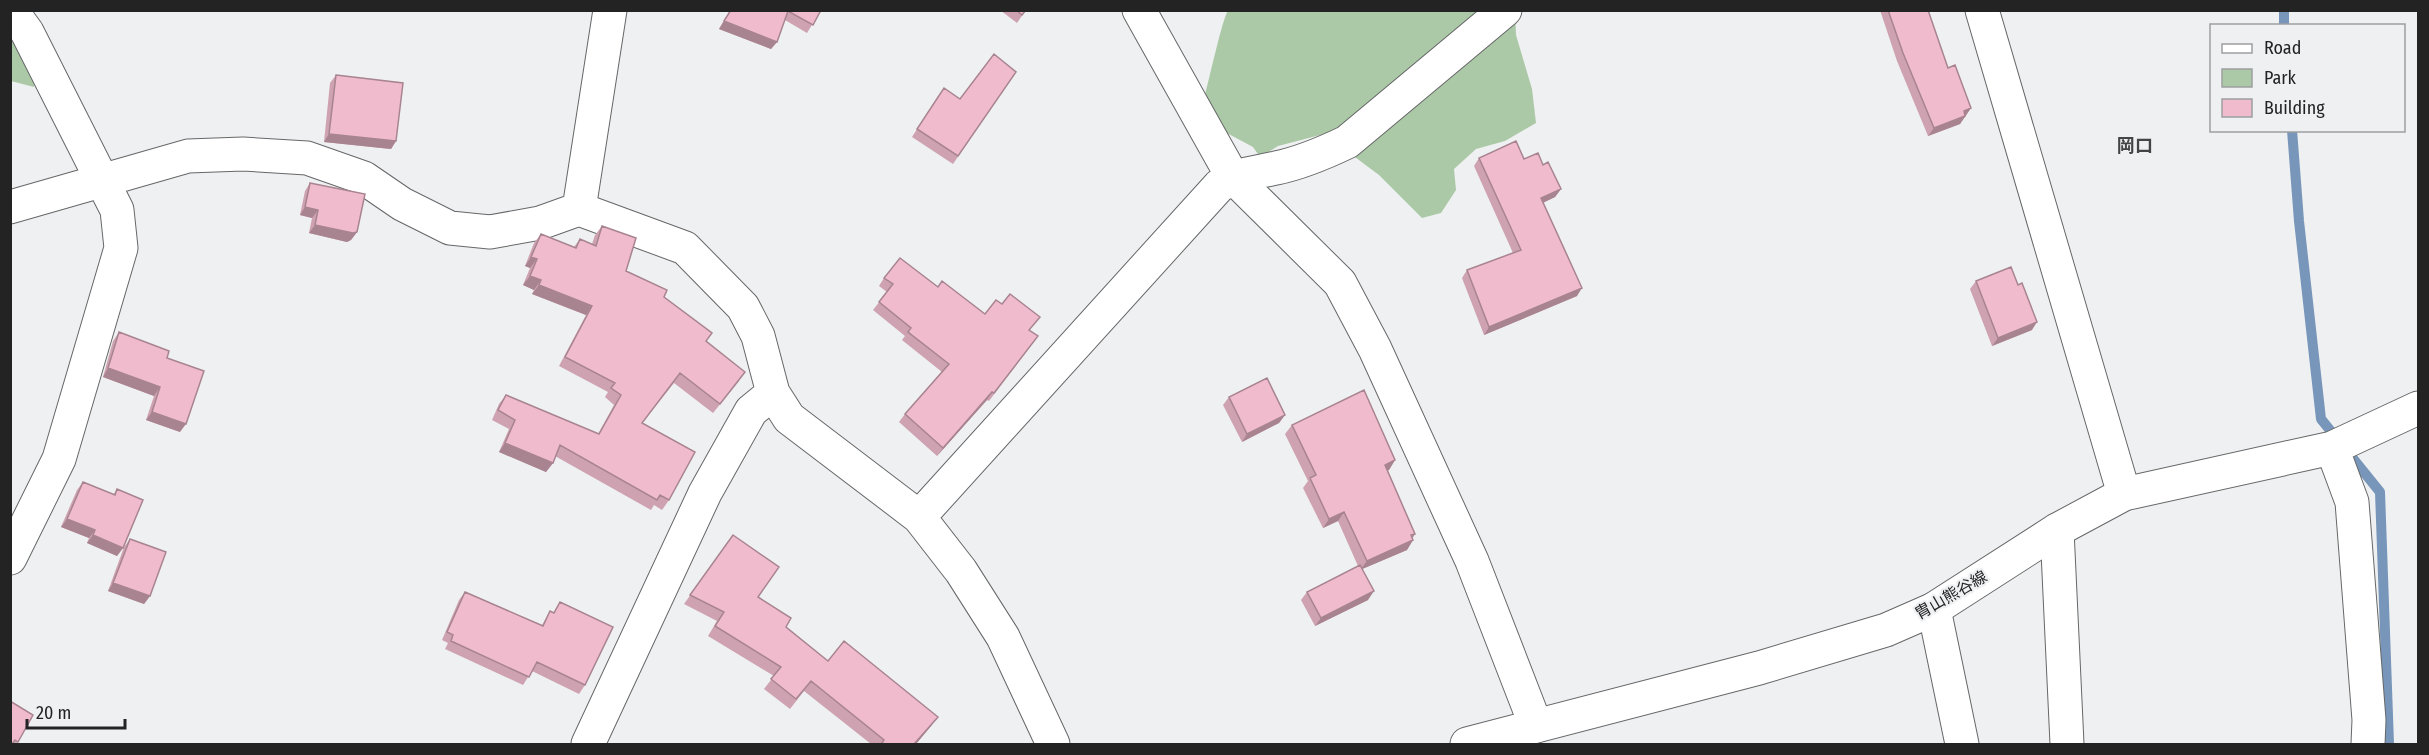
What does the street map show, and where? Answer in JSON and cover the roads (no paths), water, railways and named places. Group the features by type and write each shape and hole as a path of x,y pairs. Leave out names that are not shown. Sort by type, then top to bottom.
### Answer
{"street":[{"path":"10,558 59,459 121,248 117,210 27,32 11,10"},
{"path":"579,209 610,10"},
{"path":"1140,10 1232,176 1340,283 1375,349 1472,561 1536,726"},
{"path":"919,517 1220,186 1232,176 1278,168 1320,155 1347,142 1505,10"},
{"path":"1982,10 2124,494"},
{"path":"10,207 188,156 243,154 307,158 364,178 402,204 450,228 490,232 540,223 579,209 685,248 743,308 758,336 773,393 789,418 919,517 961,571 1003,637 1053,744"},
{"path":"588,744 705,493 751,411 773,393"},
{"name":"胄山熊谷線","path":"1467,744 1759,668 1886,630 1934,609 2057,530 2124,494 2333,447 2418,408"},
{"path":"2333,447 2352,502 2369,720 2368,744"},
{"path":"2057,530 2067,744"},
{"path":"1934,609 1962,744"}],"waterway":[{"path":"2284,10 2284,24"},
{"path":"2292,132 2299,221 2321,419 2380,492 2389,744"}],"district":[{"name":"岡口","path":"2135,146"}]}
